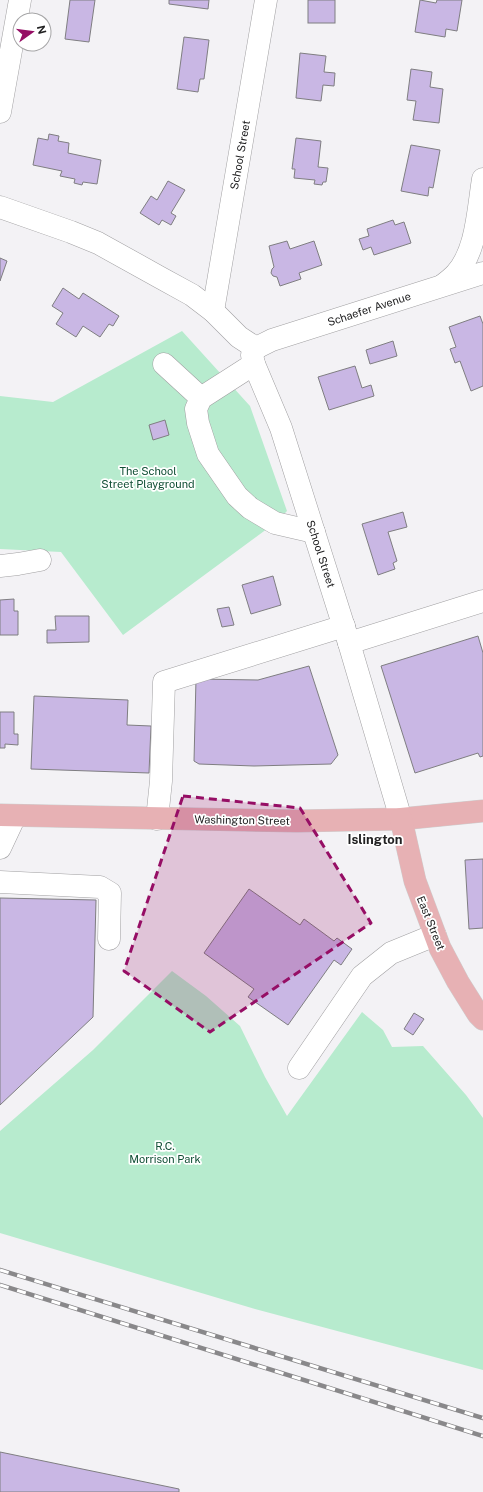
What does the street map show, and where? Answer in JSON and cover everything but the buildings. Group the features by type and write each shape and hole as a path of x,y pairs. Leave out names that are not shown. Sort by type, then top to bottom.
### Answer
{"main road":[{"name":"Washington Street","path":"8,816 297,821 401,818 483,811"},
{"name":"East Street","path":"401,818 415,881 440,948 458,982 478,1014 483,1019"}],"street":[{"path":"0,112 20,0"},
{"name":"School Street","path":"213,310 266,0"},
{"path":"442,286 455,276 469,251 474,236 483,178"},
{"path":"0,207 98,243 192,295 213,310 255,356"},
{"name":"Schaefer Avenue","path":"201,398 255,356 272,340 483,273"},
{"name":"School Street","path":"255,356 281,428 347,634 401,818"},
{"path":"164,364 201,398 196,410 198,423 208,454 237,496 250,508 275,522 314,532"},
{"path":"0,566 40,560"},
{"path":"157,819 161,781 164,682 347,634 483,601"},
{"path":"0,848 8,816"},
{"path":"0,882 100,887 110,893 109,939"},
{"path":"299,1068 362,976 391,953 435,935"}],"highlighted area":[{"path":"183,796 300,808 371,923 210,1032 124,971"}],"green space":[{"name":"The School Street Playground","path":"182,331 250,406 287,511 275,523 123,635 61,552 0,549 0,396 53,402"},
{"name":"R.C. Morrison Park","path":"172,971 206,996 240,1026 265,1077 287,1116 362,1012 383,1030 392,1047 423,1046 466,1095 483,1118 483,1370 255,1309 0,1233 0,1131 93,1050"}],"railway":[{"path":"0,1270 483,1418"},
{"path":"0,1285 483,1436"}],"district":[{"name":"Islington","path":"375,839"}]}
